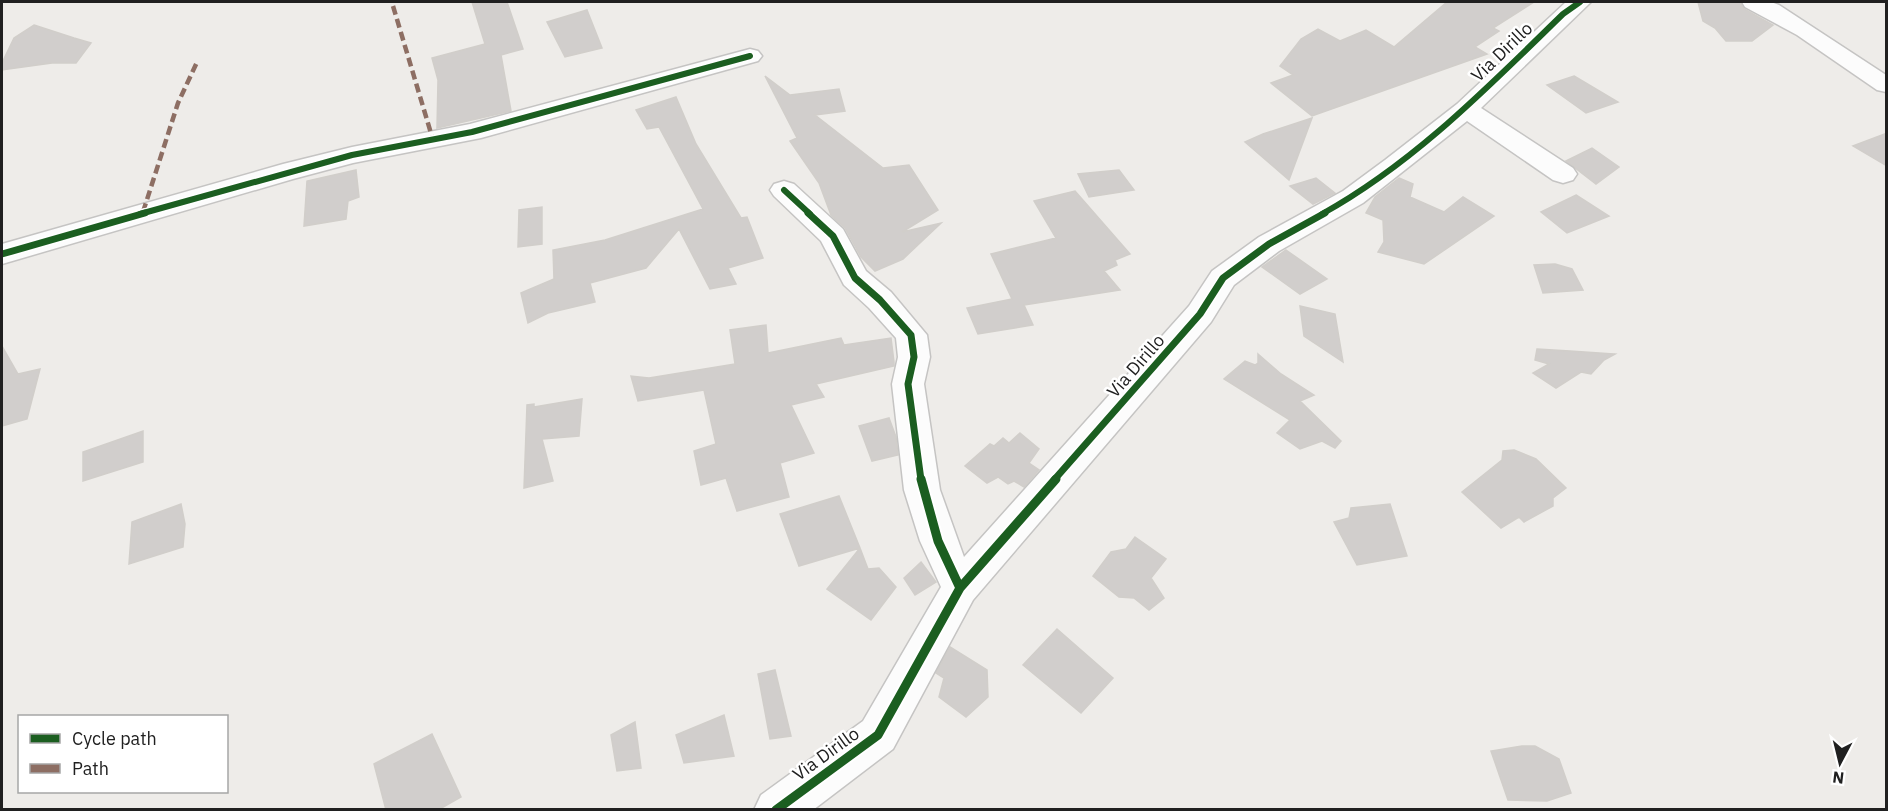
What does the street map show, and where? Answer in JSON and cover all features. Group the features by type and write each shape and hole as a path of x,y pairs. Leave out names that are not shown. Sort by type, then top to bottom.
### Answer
{"street":[{"name":"Via Dirillo","path":"776,810 878,735 960,588 1200,314 1223,278 1269,244 1353,197 1466,109 1563,14 1580,2"},
{"path":"1753,2 1806,28 1861,70 1887,85"},
{"path":"2,254 284,173 352,155 472,132 750,56"},
{"path":"1466,109 1563,174"},
{"path":"784,190 833,236 855,278 880,300 911,335 914,357 908,384 922,490 938,541 960,588"}],"building":[{"path":"472,2 507,2 523,49 501,55 511,111 437,128 438,80 432,58 485,44"},
{"path":"1447,2 1534,2 1493,28 1499,31 1475,47 1487,54 1312,116 1271,83 1293,75 1280,66 1301,39 1318,29 1340,41 1366,30 1394,47"},
{"path":"1698,2 1740,2 1744,9 1773,25 1752,41 1726,41 1715,28 1703,21"},
{"path":"587,10 602,48 565,57 547,22"},
{"path":"34,25 91,43 76,63 52,63 2,70 2,63 14,38"},
{"path":"765,76 790,95 839,89 845,111 815,115 883,168 909,165 938,210 902,232 941,223 903,259 875,271 861,257 845,228 831,215 819,183 790,141 797,138"},
{"path":"1574,76 1618,102 1586,113 1547,85"},
{"path":"676,97 696,144 741,218 747,217 763,258 728,268 736,284 710,289 679,229 646,268 590,283 595,302 548,313 528,323 521,293 554,279 553,250 605,240 703,209 659,127 647,129 636,110"},
{"path":"1312,118 1289,180 1245,142 1263,134"},
{"path":"1887,133 1887,166 1853,146"},
{"path":"1592,148 1619,167 1596,184 1566,161"},
{"path":"356,170 359,197 348,201 346,219 304,226 307,181"},
{"path":"1119,170 1134,190 1089,197 1078,174"},
{"path":"1316,178 1335,193 1313,204 1290,186"},
{"path":"1399,178 1413,184 1410,197 1444,212 1463,197 1494,216 1424,264 1378,252 1384,242 1383,220 1366,213 1375,197"},
{"path":"1075,191 1130,254 1115,260 1117,265 1104,271 1120,290 1024,305 1033,325 978,334 967,308 1012,299 991,254 1056,238 1034,201"},
{"path":"1576,195 1609,216 1567,233 1541,212"},
{"path":"542,207 542,244 518,247 519,210"},
{"path":"1286,250 1327,279 1300,294 1262,267"},
{"path":"1555,264 1572,269 1583,290 1543,293 1534,265"},
{"path":"1300,306 1335,314 1343,362 1304,336"},
{"path":"766,325 768,353 841,338 844,345 891,338 894,366 816,384 824,397 791,405 814,453 780,463 789,497 737,511 726,478 701,485 694,451 716,444 704,390 638,401 631,376 649,378 735,364 730,330"},
{"path":"2,346 18,374 40,369 27,419 2,426"},
{"path":"1537,349 1615,354 1604,360 1591,374 1581,372 1556,388 1533,373 1549,364 1535,360"},
{"path":"1258,354 1281,374 1314,395 1300,401 1341,441 1335,448 1322,441 1300,449 1277,433 1290,420 1224,379 1245,361 1255,365 1258,363"},
{"path":"582,399 579,436 542,439 553,481 524,488 527,405 534,404 534,407"},
{"path":"889,418 896,437 898,455 872,461 859,426"},
{"path":"143,431 143,462 83,481 83,452"},
{"path":"1020,433 1039,449 1029,463 1039,470 1024,487 1014,481 1008,484 998,477 987,483 965,466 990,444 994,446 1003,438 1009,443"},
{"path":"1514,450 1536,459 1566,488 1553,498 1553,506 1524,522 1519,517 1501,528 1462,492 1502,460 1503,451"},
{"path":"839,496 860,548 799,566 780,514"},
{"path":"181,504 185,524 183,547 129,564 132,522"},
{"path":"1390,504 1407,556 1357,565 1334,522 1349,518 1351,508"},
{"path":"1135,537 1166,559 1151,578 1164,598 1149,610 1134,598 1119,597 1093,576 1111,552 1126,549"},
{"path":"860,548 868,569 879,568 896,587 871,620 827,589"},
{"path":"921,562 936,582 915,595 904,578"},
{"path":"1057,629 1113,678 1081,713 1023,665"},
{"path":"950,647 987,670 988,697 966,717 939,697 944,678 936,673"},
{"path":"775,670 791,736 770,739 758,674"},
{"path":"724,715 734,756 684,763 676,735"},
{"path":"635,722 641,768 617,771 611,735"},
{"path":"432,734 461,797 438,810 386,810 374,764"},
{"path":"1535,746 1559,759 1571,793 1547,801 1508,800 1491,751"}],"marked path":[{"path":"393,6 433,140"},
{"path":"143,212 178,103 198,60"}],"cycle path":[{"path":"776,810 878,735 960,588 1200,314 1223,278 1269,244 1353,197 1394,166 1466,109 1563,14 1580,2"},
{"path":"2,254 283,173 352,155 472,132 750,56"},
{"path":"784,190 833,236 855,278 880,300 911,335 914,357 908,384 922,490 938,541 960,588"}]}
